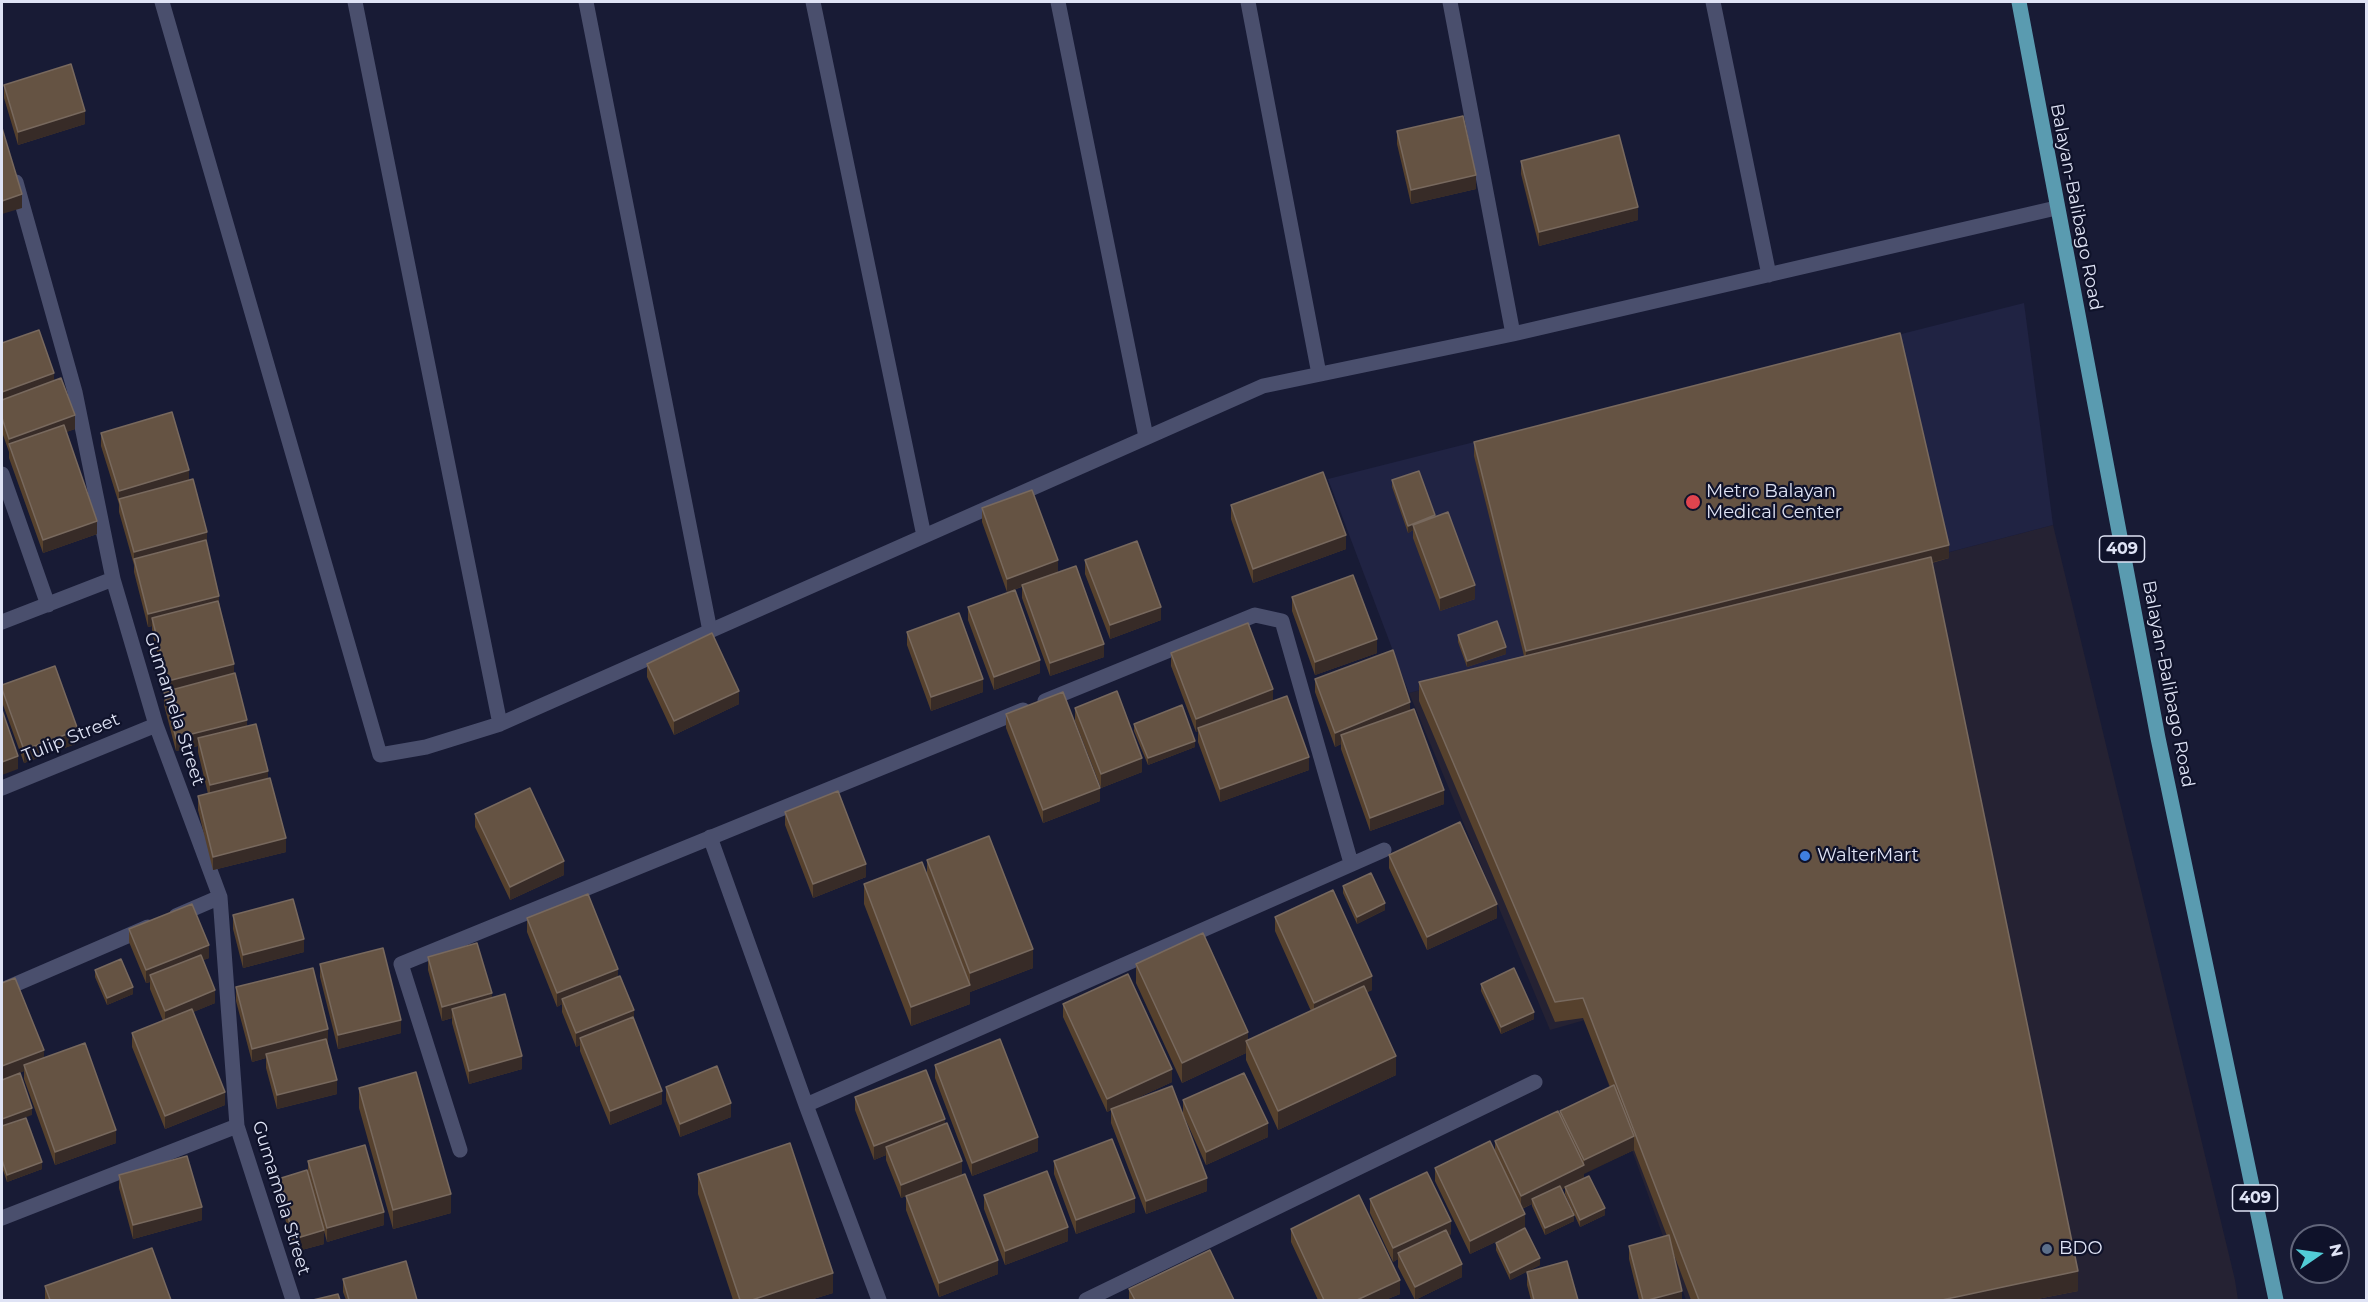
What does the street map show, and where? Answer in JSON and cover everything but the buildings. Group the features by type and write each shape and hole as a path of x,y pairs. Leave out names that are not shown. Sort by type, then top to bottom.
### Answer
{"main road":[{"name":"Balayan-Balibago Road","path":"2019,2 2056,208 2158,738 2276,1300"}],"street":[{"path":"162,2 380,755 426,747 501,724 1263,386 1513,333 2056,208"},
{"path":"355,2 501,724"},
{"path":"586,2 710,631"},
{"path":"813,2 924,536"},
{"path":"1058,2 1146,437"},
{"path":"1248,2 1319,374"},
{"path":"1450,2 1513,333"},
{"path":"1713,2 1769,275"},
{"name":"Gumamela Street","path":"11,165 75,392 113,579 156,725 220,897 237,1126 293,1300"},
{"path":"2,474 48,605"},
{"path":"2,622 113,579"},
{"path":"460,1150 401,964 1255,615 1282,621 1351,863"},
{"name":"Tulip Street","path":"2,788 156,725"},
{"path":"710,837 879,1300"},
{"path":"806,1105 1384,850"},
{"path":"2,990 220,897"},
{"path":"1086,1300 1535,1082"},
{"path":"2,1218 237,1126"}],"shaded area":[{"name":"Metro Balayan Medical Center","path":"2024,303 2053,525 1409,693 1328,479"},
{"name":"WalterMart","path":"2053,525 2238,1300 1686,1300 1585,1020 1550,1030 1409,693"}],"place":[{"name":"Metro Balayan Medical Center","path":"1693,502"},
{"name":"WalterMart","path":"1805,856"},
{"name":"BDO","path":"2047,1249"}]}
